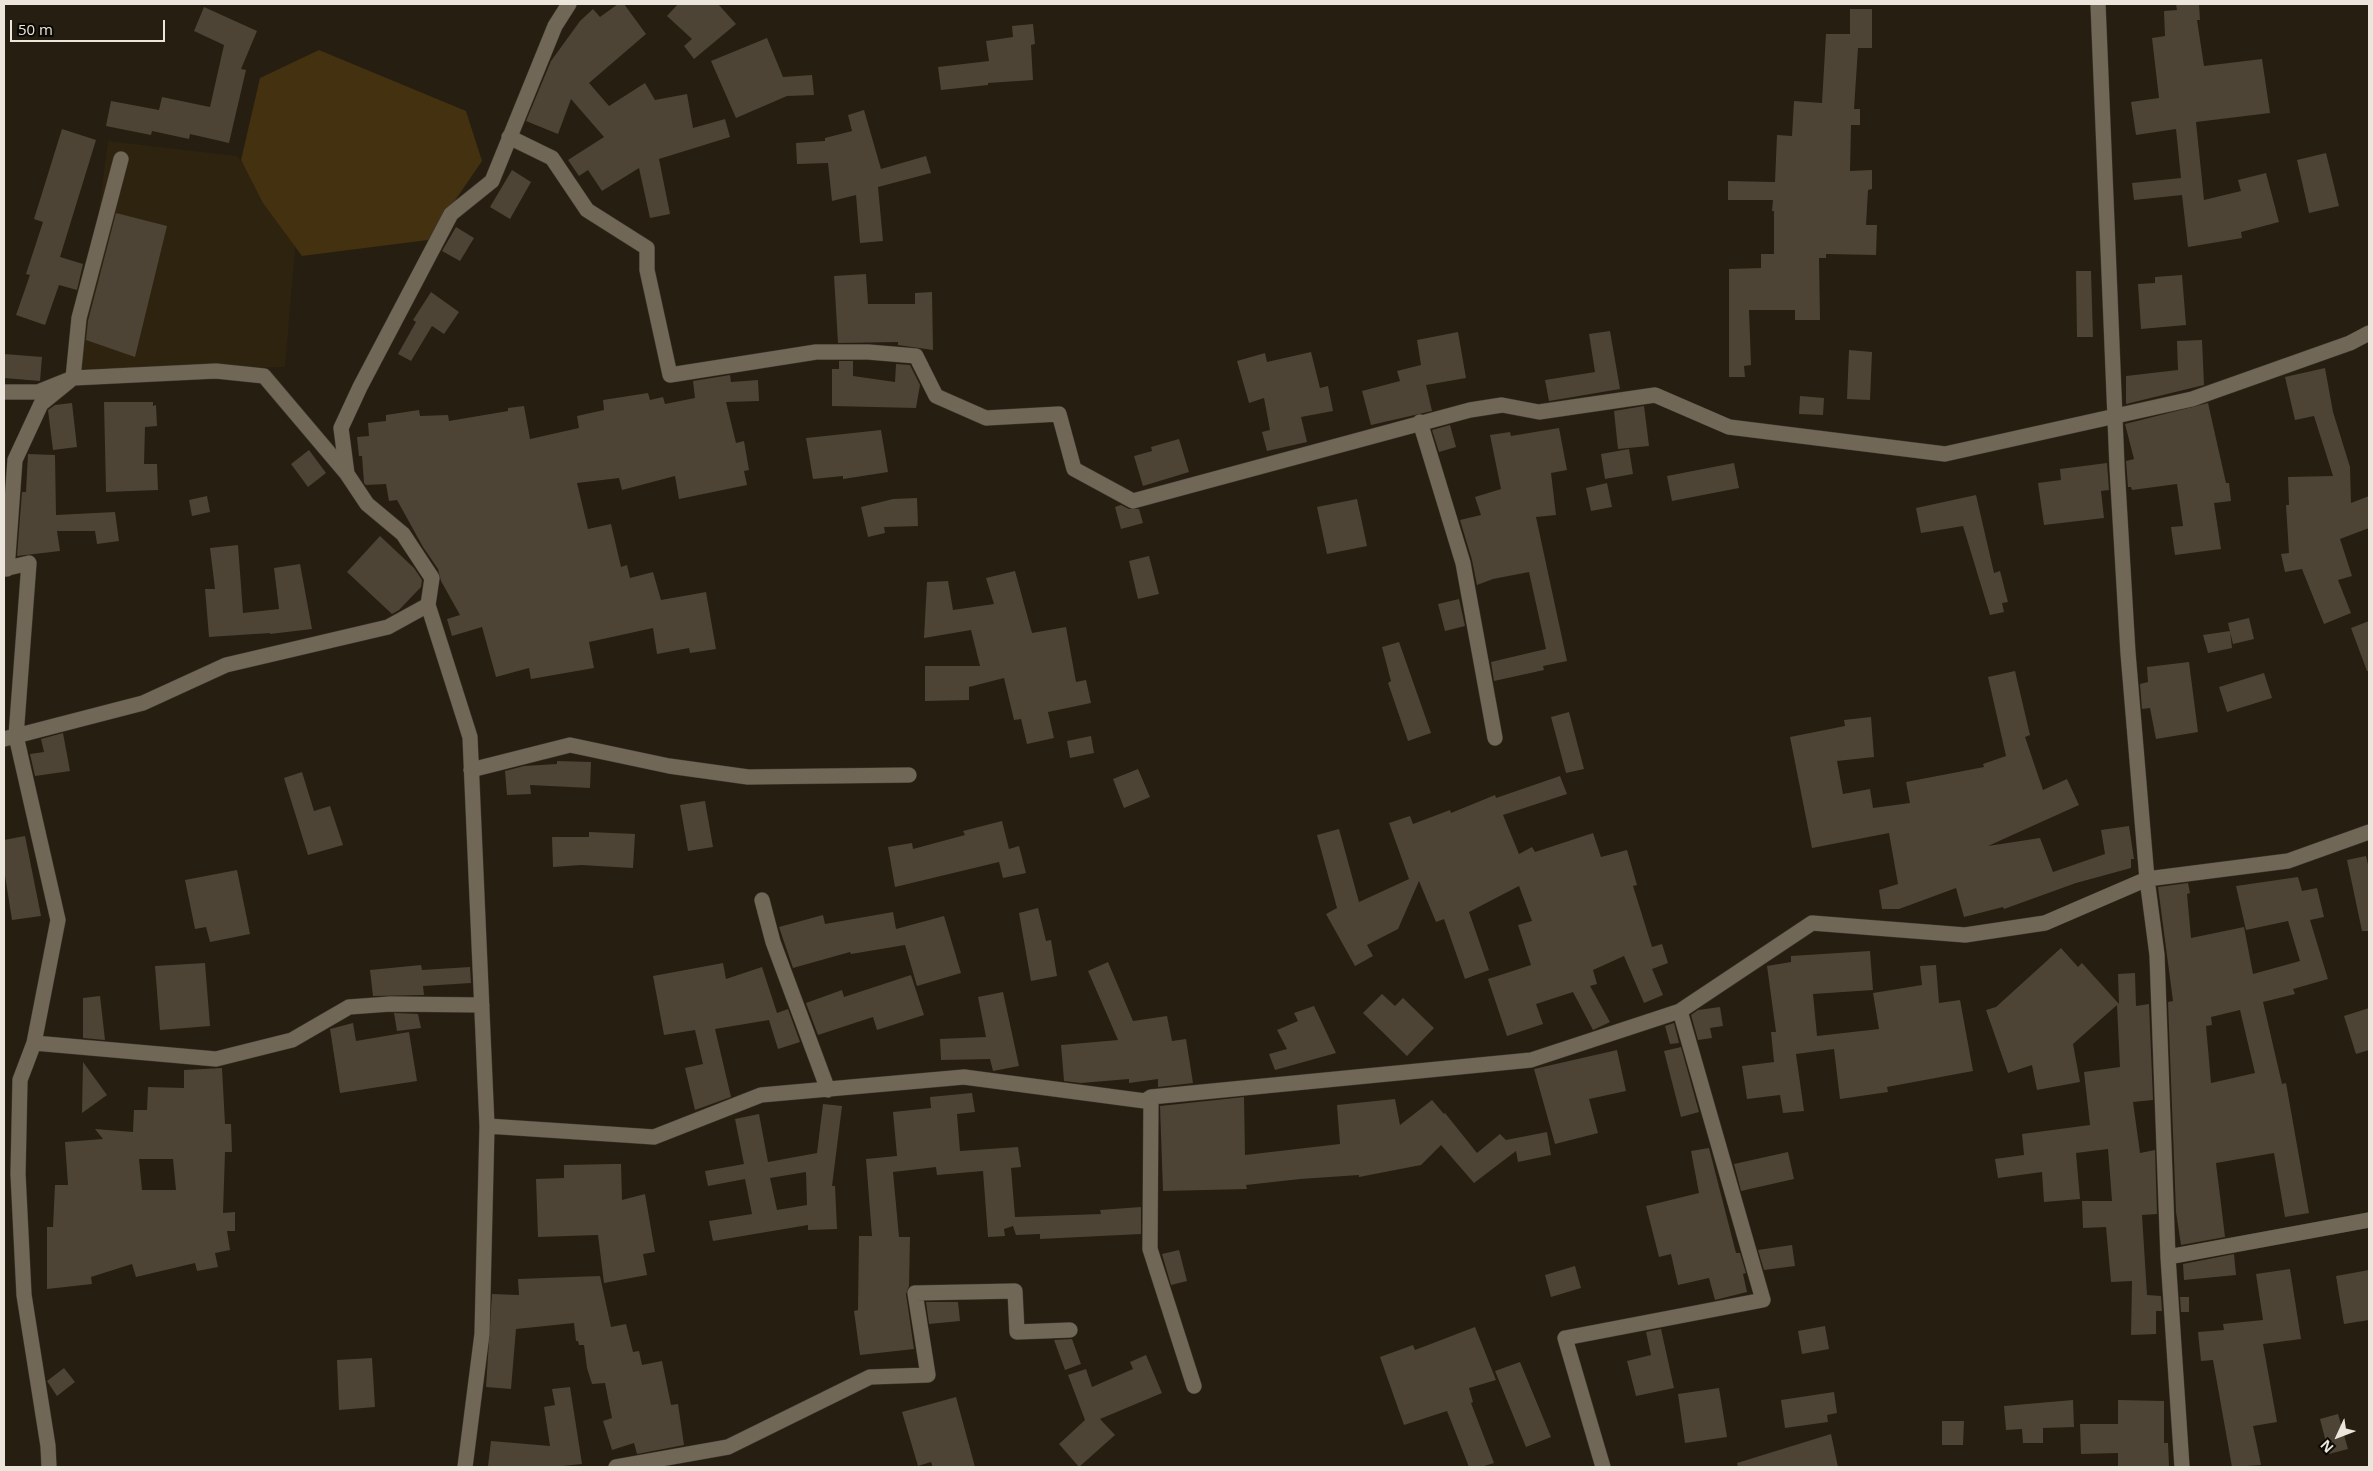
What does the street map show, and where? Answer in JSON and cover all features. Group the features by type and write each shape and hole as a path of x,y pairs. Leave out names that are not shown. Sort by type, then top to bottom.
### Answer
{"street":[{"path":"347,474 341,428 360,387 451,214 492,181 555,26 569,4"},
{"path":"2098,4 2114,416 2128,653 2147,879 2157,956 2168,1257 2182,1467"},
{"path":"509,137 552,158 587,210 647,248 647,270 670,376 816,352 868,352 916,356 936,396 986,418 1059,414 1074,469 1133,501 1420,422 1502,405 1539,412 1655,394 1729,427 1945,454 2192,400 2350,343 2369,333"},
{"path":"48,1467 48,1446 24,1295 18,1174 20,1080 34,1043 58,920 10,738 29,563 5,569 16,460 41,404 74,378 78,318 121,159"},
{"path":"4,392 38,392 74,378 216,371 264,376 347,474 367,504 403,534 432,578 428,605 470,737 487,1126 482,1334 465,1467"},
{"path":"1420,422 1463,563 1495,738"},
{"path":"10,738 143,703 226,666 388,627 428,605"},
{"path":"471,770 570,745 669,766 748,777 909,775"},
{"path":"487,1126 654,1137 761,1095 964,1076 1145,1101 1151,1097 1531,1060 1680,1011 1812,923 1964,935 2045,923 2147,879 2288,861 2369,832"},
{"path":"762,900 773,942 828,1090"},
{"path":"34,1043 216,1059 292,1040 349,1007 390,1004 482,1005"},
{"path":"1603,1467 1565,1338 1763,1300 1680,1011"},
{"path":"1151,1097 1150,1249 1194,1386"},
{"path":"2168,1257 2369,1220"},
{"path":"616,1467 728,1448 870,1377 928,1375 915,1293 1015,1291 1018,1332 1070,1330"}],"shaded area":[{"path":"319,50 466,111 482,161 428,240 302,256 263,203 241,160 260,78"},
{"path":"108,141 237,156 296,238 285,367 78,369"}],"building":[{"path":"618,4 624,4 646,34 589,83 609,106 645,83 655,100 687,94 693,128 725,119 730,137 659,159 670,214 650,218 639,168 602,191 588,170 579,176 568,160 604,137 571,99 558,134 526,121 551,61 580,21 593,9 600,17"},
{"path":"678,4 718,4 736,24 694,59 684,46 692,39 667,16"},
{"path":"2176,4 2199,4 2200,20 2197,20 2204,66 2262,59 2270,113 2196,122 2204,200 2241,191 2238,180 2266,173 2279,222 2241,232 2242,238 2188,247 2182,195 2134,200 2132,183 2181,178 2176,129 2136,135 2131,102 2159,98 2152,38 2165,36 2164,11 2177,10"},
{"path":"204,7 257,31 241,69 246,70 229,143 190,134 189,139 152,131 151,135 106,126 111,101 159,110 162,97 210,107 224,45 194,31"},
{"path":"1850,9 1872,9 1872,48 1858,48 1854,109 1860,109 1860,125 1851,125 1850,171 1872,170 1872,189 1868,190 1866,225 1877,225 1876,255 1826,254 1826,258 1819,258 1820,320 1795,320 1795,310 1749,310 1751,365 1744,366 1745,377 1729,377 1729,269 1761,268 1761,254 1774,254 1774,211 1772,211 1773,200 1728,200 1728,181 1775,182 1777,135 1792,136 1794,101 1822,103 1826,34 1850,34"},
{"path":"1033,24 1035,44 1031,45 1033,80 988,83 988,85 941,90 938,67 989,61 986,41 1013,37 1012,26"},
{"path":"767,38 783,77 812,75 814,95 787,96 736,118 711,61"},
{"path":"864,110 881,169 926,156 931,173 878,187 883,241 860,243 856,195 832,201 828,163 797,164 796,143 825,141 825,138 852,131 848,115"},
{"path":"62,129 96,140 60,257 83,264 77,290 59,285 45,325 16,315 30,275 26,274 43,222 34,219"},
{"path":"2326,153 2339,206 2309,213 2297,160"},
{"path":"512,170 531,182 510,219 490,207"},
{"path":"116,213 167,226 135,357 86,340 88,321"},
{"path":"456,227 474,238 460,261 442,251"},
{"path":"2076,271 2091,271 2093,337 2077,337"},
{"path":"866,274 868,304 915,304 915,293 932,292 933,350 898,345 898,342 838,343 834,276"},
{"path":"2182,275 2186,325 2141,329 2138,284 2155,283 2155,277"},
{"path":"431,292 459,312 444,334 432,326 411,361 398,354 416,322 413,320"},
{"path":"1610,331 1620,389 1549,401 1545,380 1595,372 1589,334"},
{"path":"1458,332 1466,378 1426,385 1432,411 1371,425 1362,391 1400,381 1397,371 1421,365 1417,340"},
{"path":"2202,340 2204,385 2126,404 2126,376 2178,370 2177,341"},
{"path":"1849,350 1872,352 1870,400 1847,399"},
{"path":"1311,352 1320,388 1328,386 1333,411 1301,417 1307,442 1267,451 1262,432 1270,430 1264,398 1249,403 1237,361 1265,353 1267,362"},
{"path":"4,354 42,357 40,381 4,378"},
{"path":"839,361 853,361 853,376 895,382 896,364 910,365 920,385 916,408 832,406 832,369 839,369"},
{"path":"2325,368 2333,412 2350,467 2351,503 2369,496 2369,528 2340,539 2352,576 2338,580 2351,613 2324,624 2302,569 2285,572 2281,554 2289,553 2286,505 2289,505 2288,477 2333,476 2314,416 2295,420 2285,377"},
{"path":"730,375 731,382 758,380 759,401 726,402 736,443 744,441 749,470 744,471 747,485 679,499 675,476 622,490 619,478 577,483 588,529 611,524 621,567 627,565 630,578 653,572 661,600 706,592 716,649 690,653 689,648 657,654 653,628 589,642 594,668 531,679 529,668 496,677 482,627 452,636 447,619 460,615 441,581 438,569 423,547 397,500 389,501 386,484 366,485 364,483 362,456 359,456 357,437 369,436 368,423 386,421 386,415 419,410 420,416 448,415 449,421 508,411 508,408 524,406 530,439 579,428 577,416 604,410 603,400 648,393 650,400 663,397 665,404 695,398 693,381"},
{"path":"1800,396 1824,398 1823,415 1799,414"},
{"path":"104,402 153,402 153,406 156,405 157,426 145,427 144,464 157,464 158,490 106,492"},
{"path":"72,403 77,447 53,450 48,410 55,405"},
{"path":"2208,403 2226,483 2229,483 2231,501 2214,503 2221,549 2175,555 2171,527 2183,526 2177,484 2132,490 2131,487 2128,487 2126,461 2134,459 2125,424"},
{"path":"1644,406 1649,446 1618,449 1614,411"},
{"path":"1450,425 1456,447 1439,452 1432,430"},
{"path":"1559,428 1567,470 1551,473 1556,515 1536,517 1567,661 1543,666 1544,670 1494,681 1491,662 1546,649 1529,572 1493,579 1477,585 1460,520 1481,515 1475,497 1501,489 1490,435 1510,432 1511,436"},
{"path":"881,430 888,472 843,479 843,476 813,479 806,438"},
{"path":"1179,439 1189,472 1143,486 1134,456 1152,451 1151,447"},
{"path":"1629,449 1633,474 1605,479 1601,454"},
{"path":"309,450 326,473 308,487 291,464"},
{"path":"28,454 55,455 56,515 115,512 119,541 97,544 95,531 57,531 60,551 17,556 22,492 26,492"},
{"path":"1734,463 1739,488 1672,501 1667,476"},
{"path":"2107,463 2109,490 2101,491 2104,518 2044,525 2038,483 2061,480 2060,469"},
{"path":"1607,483 1612,507 1591,511 1586,488"},
{"path":"1976,495 1994,573 2000,571 2008,602 2002,603 2004,612 1990,615 1963,526 1921,533 1916,508"},
{"path":"207,496 210,512 192,516 189,500"},
{"path":"917,498 918,526 884,527 885,533 868,537 861,507 893,499"},
{"path":"1357,499 1367,546 1327,554 1317,507"},
{"path":"1121,505 1129,509 1139,509 1143,523 1121,529 1115,507"},
{"path":"380,536 414,568 422,580 421,587 399,610 392,614 347,572"},
{"path":"238,545 243,613 279,609 274,568 300,564 312,629 270,634 209,637 205,589 215,589 210,548"},
{"path":"1149,556 1159,594 1138,599 1129,561"},
{"path":"1015,571 1032,633 1066,627 1076,682 1086,680 1091,703 1048,712 1054,738 1027,744 1021,719 1014,720 1004,678 969,687 969,700 925,701 925,666 980,666 971,630 924,638 927,582 948,581 953,610 994,604 986,578"},
{"path":"1459,599 1465,626 1445,631 1438,604"},
{"path":"2249,618 2254,639 2233,644 2228,623"},
{"path":"2369,621 2369,671 2367,671 2351,628"},
{"path":"2230,631 2232,648 2208,653 2203,635"},
{"path":"1399,642 1431,733 1408,741 1388,683 1391,681 1382,647"},
{"path":"2189,662 2198,732 2156,739 2150,708 2142,709 2140,684 2148,682 2147,667"},
{"path":"2015,671 2030,735 2025,737 2043,790 2067,779 2079,805 1988,846 2040,838 2053,872 2105,854 2101,830 2129,826 2134,859 2131,859 2131,868 2076,883 2004,909 2003,907 1964,917 1956,888 1899,909 1882,909 1879,890 1898,884 1889,833 1812,848 1790,737 1845,726 1844,720 1871,717 1874,757 1837,761 1843,794 1870,789 1873,808 1910,803 1906,782 1984,767 1983,764 2006,756 1988,677"},
{"path":"2264,673 2272,698 2227,712 2219,687"},
{"path":"1569,712 1584,769 1566,773 1551,717"},
{"path":"63,733 70,771 35,776 30,754 44,752 41,739"},
{"path":"1091,736 1094,753 1070,758 1067,741"},
{"path":"557,761 591,762 590,788 530,785 531,794 507,795 505,771 524,766 557,764"},
{"path":"1138,769 1150,797 1124,808 1113,779"},
{"path":"302,772 314,811 330,806 343,845 308,855 284,778"},
{"path":"1560,776 1567,794 1503,815 1519,854 1532,847 1535,852 1593,833 1601,857 1627,850 1637,885 1633,886 1652,947 1662,944 1668,963 1652,969 1663,995 1644,1003 1624,956 1593,970 1597,984 1590,986 1610,1022 1593,1030 1573,992 1536,1004 1543,1024 1507,1036 1488,979 1531,965 1518,925 1532,921 1519,886 1469,912 1489,970 1465,979 1444,919 1436,922 1419,881 1398,929 1367,945 1373,956 1355,966 1326,914 1337,908 1317,835 1339,829 1359,902 1409,879 1389,823 1410,816 1413,824 1450,810 1451,813 1495,795 1496,798"},
{"path":"705,801 713,847 688,851 680,805"},
{"path":"1002,821 1009,849 1019,846 1026,873 1003,878 999,862 895,887 888,847 912,843 913,849 965,835 963,831"},
{"path":"589,832 635,834 633,868 581,865 553,867 552,837 589,837"},
{"path":"25,836 41,916 12,920 4,869 4,840"},
{"path":"2366,856 2369,869 2369,931 2362,931 2347,860"},
{"path":"237,870 250,934 210,942 206,927 195,929 185,880"},
{"path":"2298,877 2302,891 2317,888 2324,917 2310,920 2328,979 2293,989 2295,994 2263,1002 2282,1084 2286,1083 2309,1213 2285,1217 2274,1153 2216,1163 2225,1237 2181,1245 2176,1212 2168,1002 2173,1001 2158,887 2188,883 2190,893 2187,894 2191,938 2244,927 2253,974 2300,961 2288,921 2246,930 2236,886","holes":["2240,1010 2255,1073 2211,1083 2206,1026 2212,1025 2211,1017"]},
{"path":"1038,908 1046,941 1051,940 1057,976 1031,981 1019,913"},
{"path":"893,912 896,929 944,916 961,973 917,986 905,945 851,954 850,952 793,968 779,927 823,915 825,924"},
{"path":"2061,948 2078,967 2082,963 2119,1004 2118,974 2135,973 2136,1006 2149,1004 2153,1100 2133,1102 2140,1153 2155,1150 2157,1214 2142,1215 2147,1295 2161,1296 2162,1311 2156,1311 2156,1334 2131,1335 2132,1281 2111,1282 2106,1227 2083,1228 2082,1201 2112,1201 2108,1149 2076,1153 2080,1199 2044,1202 2042,1172 1998,1178 1995,1159 2024,1155 2022,1134 2090,1125 2084,1072 2120,1067 2117,1005 2073,1044 2080,1082 2037,1090 2032,1065 2008,1073 1986,1010 1996,1007"},
{"path":"1870,951 1873,990 1813,994 1817,1036 1879,1029 1873,993 1922,985 1920,966 1936,965 1939,1003 1960,1000 1973,1071 1887,1087 1888,1092 1840,1099 1834,1049 1796,1054 1804,1111 1783,1113 1780,1095 1747,1099 1742,1066 1774,1062 1771,1032 1776,1032 1767,966 1791,962 1791,956"},
{"path":"1108,962 1133,1021 1167,1016 1172,1041 1186,1039 1193,1083 1158,1087 1158,1079 1129,1083 1129,1079 1081,1083 1064,1081 1061,1045 1118,1040 1088,971"},
{"path":"205,963 210,1026 160,1030 155,966"},
{"path":"723,963 726,979 762,967 777,1013 788,1009 800,1042 778,1049 769,1020 715,1029 731,1097 695,1110 685,1068 703,1064 695,1030 664,1035 653,976"},
{"path":"421,965 422,970 470,967 471,983 423,986 424,995 373,996 370,970"},
{"path":"911,975 924,1015 877,1030 873,1017 818,1035 806,1003 842,990 844,997"},
{"path":"1003,992 1019,1066 993,1071 990,1059 941,1060 940,1039 986,1037 978,997"},
{"path":"1382,994 1395,1006 1403,998 1434,1028 1407,1056 1363,1013"},
{"path":"100,996 105,1040 83,1038 83,998"},
{"path":"1314,1006 1336,1053 1275,1070 1269,1054 1287,1049 1277,1030 1298,1021 1294,1013"},
{"path":"1720,1007 1723,1026 1710,1028 1712,1038 1698,1040 1691,1015 1698,1010"},
{"path":"2369,1008 2369,1050 2356,1054 2344,1016"},
{"path":"394,1013 418,1014 421,1028 397,1031"},
{"path":"353,1023 356,1041 409,1032 417,1081 340,1093 330,1029"},
{"path":"1674,1023 1679,1043 1670,1044 1665,1026"},
{"path":"1681,1047 1699,1112 1681,1117 1664,1051"},
{"path":"1617,1050 1626,1091 1589,1099 1598,1133 1555,1144 1534,1069"},
{"path":"83,1062 107,1095 82,1113"},
{"path":"222,1068 225,1124 231,1124 232,1152 225,1152 223,1213 235,1212 235,1231 227,1231 230,1250 215,1253 218,1267 197,1271 195,1263 136,1277 132,1264 91,1277 92,1284 47,1289 47,1227 53,1227 55,1185 68,1185 65,1142 103,1139 95,1129 133,1132 134,1110 147,1110 148,1087 184,1088 184,1070","holes":["139,1159 173,1159 176,1190 142,1190"]},
{"path":"972,1093 975,1112 957,1114 960,1151 1018,1147 1021,1167 1011,1168 1015,1217 1101,1214 1100,1210 1141,1207 1141,1234 1040,1239 1040,1234 1016,1235 1013,1226 1004,1229 1005,1236 988,1237 983,1171 937,1175 936,1167 893,1172 899,1237 910,1237 909,1286 906,1294 914,1349 860,1355 854,1311 858,1310 859,1236 872,1236 866,1159 897,1156 893,1112 931,1108 930,1097"},
{"path":"1244,1097 1245,1155 1340,1144 1337,1105 1395,1099 1400,1125 1432,1100 1477,1153 1500,1134 1506,1140 1547,1132 1551,1155 1518,1162 1516,1151 1474,1183 1441,1145 1421,1165 1359,1177 1359,1175 1300,1179 1246,1185 1247,1189 1163,1191 1160,1106"},
{"path":"823,1104 842,1106 832,1186 835,1186 837,1229 808,1230 808,1225 713,1241 709,1221 752,1214 745,1179 708,1186 705,1171 744,1164 735,1119 759,1114 768,1162 817,1153","holes":["806,1172 807,1205 777,1210 770,1178"]},
{"path":"1709,1148 1736,1253 1740,1253 1746,1273 1743,1274 1747,1292 1715,1300 1709,1278 1678,1285 1671,1254 1659,1257 1646,1206 1699,1193 1691,1151"},
{"path":"1788,1152 1794,1179 1741,1191 1734,1164"},
{"path":"621,1164 622,1200 645,1194 655,1252 643,1254 647,1275 604,1283 598,1235 538,1237 536,1179 564,1178 564,1165"},
{"path":"1792,1245 1795,1266 1764,1270 1758,1250"},
{"path":"1179,1250 1187,1281 1171,1285 1162,1254"},
{"path":"2234,1254 2236,1275 2184,1280 2183,1264"},
{"path":"1575,1266 1581,1288 1551,1297 1545,1275"},
{"path":"2290,1269 2301,1339 2263,1344 2277,1422 2253,1426 2261,1465 2232,1467 2213,1360 2201,1361 2198,1332 2224,1330 2223,1324 2263,1320 2256,1274"},
{"path":"2369,1270 2369,1320 2344,1324 2336,1276"},
{"path":"600,1276 611,1327 626,1324 633,1352 639,1351 642,1365 662,1361 671,1405 678,1404 684,1445 637,1454 634,1443 612,1450 603,1421 612,1418 605,1383 592,1384 587,1368 584,1345 579,1345 578,1341 576,1341 574,1323 516,1329 511,1389 486,1387 492,1294 519,1295 518,1279"},
{"path":"2180,1297 2189,1297 2189,1312 2181,1312"},
{"path":"926,1302 958,1302 960,1321 929,1324"},
{"path":"1825,1326 1829,1349 1802,1354 1798,1331"},
{"path":"1475,1327 1496,1380 1469,1388 1473,1402 1471,1403 1494,1463 1481,1467 1469,1467 1447,1411 1404,1425 1380,1357 1413,1345 1415,1350"},
{"path":"1661,1329 1674,1388 1636,1396 1627,1361 1651,1355 1646,1332"},
{"path":"1072,1339 1081,1364 1065,1370 1054,1340"},
{"path":"1146,1355 1162,1393 1100,1419 1115,1435 1079,1467 1059,1444 1085,1420 1068,1375 1086,1369 1092,1387 1133,1369 1130,1362"},
{"path":"372,1358 375,1407 339,1410 337,1360"},
{"path":"1520,1362 1551,1437 1526,1447 1495,1371"},
{"path":"64,1368 75,1382 57,1396 47,1381"},
{"path":"570,1387 582,1464 553,1467 488,1466 491,1441 550,1446 544,1407 555,1405 552,1389"},
{"path":"1719,1388 1727,1437 1685,1443 1678,1394"},
{"path":"1834,1392 1837,1413 1827,1415 1828,1422 1785,1428 1781,1400"},
{"path":"956,1397 975,1467 933,1467 931,1462 918,1466 902,1412"},
{"path":"2073,1400 2074,1427 2043,1428 2043,1443 2023,1443 2022,1429 2006,1430 2004,1406"},
{"path":"2118,1400 2164,1401 2164,1443 2168,1443 2169,1466 2118,1467 2118,1453 2081,1454 2080,1424 2118,1424"},
{"path":"2338,1414 2348,1449 2329,1454 2320,1419"},
{"path":"1942,1421 1964,1421 1963,1445 1942,1445"},
{"path":"1831,1434 1838,1467 1738,1467 1737,1463"}]}
